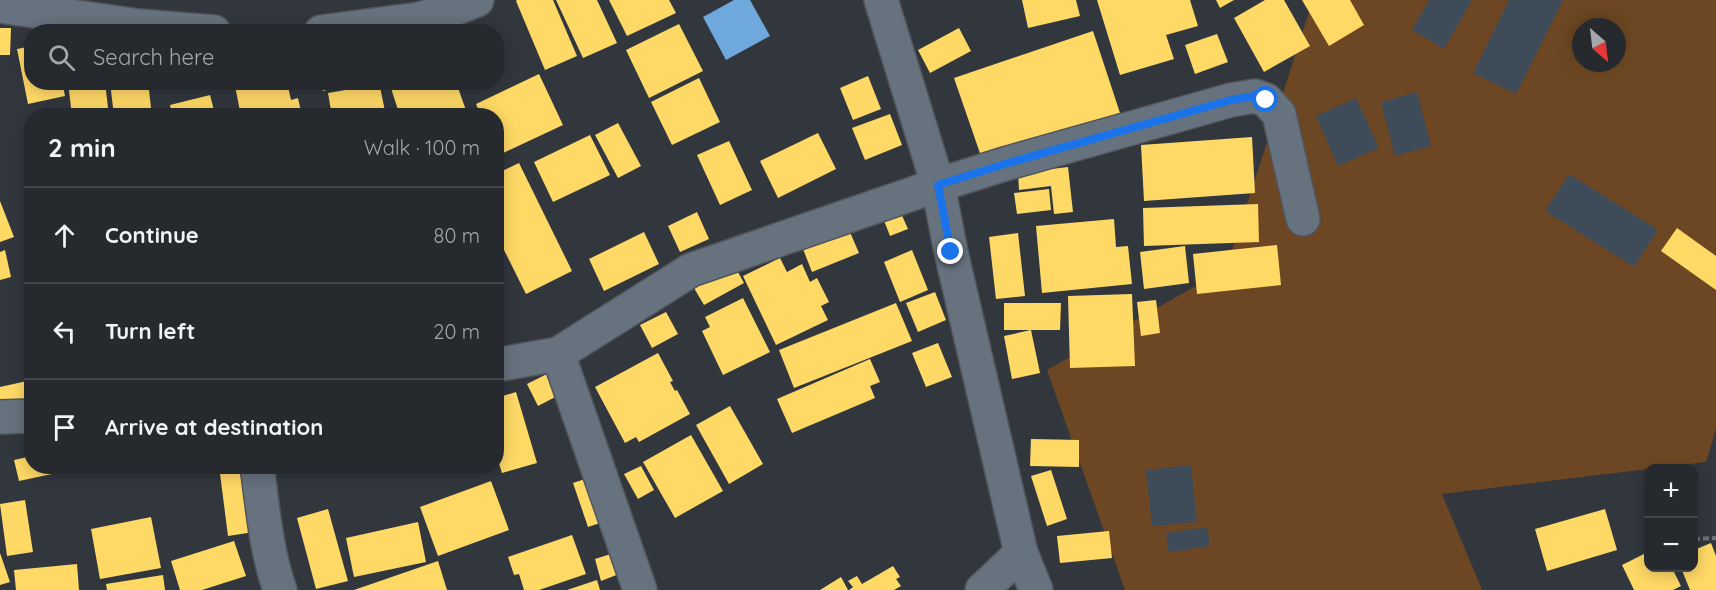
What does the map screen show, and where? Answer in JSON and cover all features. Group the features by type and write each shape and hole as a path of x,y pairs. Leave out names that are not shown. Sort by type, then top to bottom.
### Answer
{"street":[{"path":"381,24 418,19 452,10 477,0"},
{"path":"881,0 938,185 951,252 1021,553 1036,590"},
{"path":"0,6 137,13 182,24"},
{"path":"504,364 558,354 691,270 938,185 1231,100 1255,96 1266,100 1279,114 1303,219"},
{"path":"558,354 640,590"},
{"path":"0,417 24,416"},
{"path":"258,474 273,571 280,590"},
{"path":"982,590 1021,553"}],"path":[{"path":"1698,539 1716,538"}],"shaded area":[{"path":"1313,0 1716,0 1716,429 1706,462 1644,464 1644,470 1442,494 1482,590 1125,590 1047,370 1226,269"}],"building: Homes":[{"path":"517,0 553,0 577,56 545,70"},
{"path":"556,0 597,0 617,43 583,58"},
{"path":"609,0 669,0 676,13 627,36"},
{"path":"1022,0 1076,0 1080,16 1028,28"},
{"path":"1097,0 1190,0 1198,26 1166,35 1174,59 1120,75"},
{"path":"1216,0 1234,0 1220,8"},
{"path":"1265,0 1284,0 1310,46 1264,72 1234,18"},
{"path":"1302,0 1350,0 1364,25 1329,46"},
{"path":"679,24 703,71 649,98 626,50"},
{"path":"0,28 11,28 10,55 0,55"},
{"path":"959,28 971,51 930,73 918,50"},
{"path":"1093,31 1120,113 982,159 954,78"},
{"path":"1217,34 1228,62 1195,74 1185,45"},
{"path":"24,48 24,84 17,49"},
{"path":"539,74 563,125 504,153 504,108 478,108 476,104"},
{"path":"868,76 881,109 853,120 840,88"},
{"path":"699,78 720,122 672,145 651,102"},
{"path":"25,90 64,90 65,96 28,104"},
{"path":"69,90 106,90 108,108 71,108"},
{"path":"111,90 149,90 151,108 113,108"},
{"path":"236,90 289,90 291,100 298,98 300,108 239,108"},
{"path":"345,90 381,90 384,108 331,108 328,93"},
{"path":"392,90 459,90 465,108 397,108"},
{"path":"210,95 213,108 171,108 170,105"},
{"path":"890,114 902,145 865,160 852,128"},
{"path":"618,123 641,166 618,178 595,135"},
{"path":"818,133 836,169 778,198 760,161"},
{"path":"590,135 610,175 553,202 534,162"},
{"path":"1252,137 1255,193 1144,201 1141,145"},
{"path":"729,141 752,190 720,205 697,155"},
{"path":"519,163 572,271 526,294 504,250 504,170"},
{"path":"1068,167 1073,212 1054,214 1051,186 1019,190 1018,173"},
{"path":"1049,189 1051,210 1017,214 1014,193"},
{"path":"0,201 14,237 0,242"},
{"path":"1258,204 1259,242 1144,246 1143,208"},
{"path":"900,211 908,229 890,236 883,218"},
{"path":"697,212 709,239 680,252 668,226"},
{"path":"1114,219 1116,247 1128,246 1132,284 1042,293 1036,226"},
{"path":"1677,228 1716,256 1716,290 1661,251"},
{"path":"849,230 859,253 812,272 803,249"},
{"path":"644,232 659,264 604,291 589,259"},
{"path":"1018,233 1025,296 996,299 989,237"},
{"path":"1277,245 1281,285 1197,294 1193,254"},
{"path":"1185,246 1189,283 1144,289 1140,252"},
{"path":"5,250 11,277 0,280 0,252"},
{"path":"912,250 928,290 900,302 884,262"},
{"path":"780,258 787,272 802,264 810,282 817,278 829,302 821,306 828,320 776,345 743,276"},
{"path":"734,265 744,283 704,305 694,288"},
{"path":"935,292 946,320 918,332 906,303"},
{"path":"1132,294 1135,366 1070,368 1068,296"},
{"path":"743,298 770,352 723,375 702,331 710,327 705,317"},
{"path":"1156,300 1160,333 1141,336 1137,302"},
{"path":"896,303 912,341 794,388 779,350"},
{"path":"1004,303 1061,303 1060,330 1004,330"},
{"path":"666,312 678,334 652,348 640,325"},
{"path":"1031,330 1040,373 1012,379 1004,336"},
{"path":"938,343 952,377 926,387 912,353"},
{"path":"658,353 673,381 670,382 690,414 639,442 636,437 625,443 595,387"},
{"path":"870,359 880,382 870,386 875,398 792,433 777,399"},
{"path":"547,374 559,395 538,406 527,384"},
{"path":"24,382 24,405 0,413 0,387"},
{"path":"516,392 537,463 504,472 504,396"},
{"path":"730,406 763,464 729,484 696,425"},
{"path":"691,435 723,491 675,518 643,462"},
{"path":"1031,439 1079,440 1079,467 1030,466"},
{"path":"24,458 24,474 52,474 19,481 14,460"},
{"path":"641,466 654,490 638,499 624,474"},
{"path":"1051,470 1067,519 1047,526 1031,476"},
{"path":"220,474 246,474 254,532 228,536"},
{"path":"594,476 609,520 588,527 573,483"},
{"path":"491,481 509,530 438,556 420,507"},
{"path":"25,500 33,552 7,556 0,504"},
{"path":"328,509 348,581 316,589 297,518"},
{"path":"1605,509 1617,550 1547,571 1535,529"},
{"path":"151,517 161,568 100,579 91,529"},
{"path":"418,522 426,562 354,577 346,538"},
{"path":"1109,531 1112,558 1060,563 1057,536"},
{"path":"572,535 586,574 539,590 524,590 519,574 514,575 508,557"},
{"path":"234,541 246,576 202,590 180,590 171,561"},
{"path":"1711,543 1716,556 1716,590 1690,590 1683,572 1698,572 1698,548"},
{"path":"617,552 624,572 601,581 595,559"},
{"path":"0,553 10,582 0,585"},
{"path":"1644,554 1644,572 1674,572 1681,586 1673,590 1634,590 1622,565"},
{"path":"438,561 447,590 354,590"},
{"path":"77,564 79,590 16,590 14,570"},
{"path":"893,566 900,577 896,579 901,586 894,590 849,590 853,587 848,581 857,576 862,584"},
{"path":"163,575 165,590 107,590 106,584"},
{"path":"841,577 848,590 820,590"},
{"path":"597,580 600,590 567,590"}],"building: Schools":[{"path":"734,0 750,0 770,36 726,60 703,17"}],"building: Other":[{"path":"1429,0 1472,0 1444,49 1412,30"},
{"path":"1509,0 1563,0 1516,94 1473,73"},
{"path":"1417,92 1431,146 1395,156 1381,102"},
{"path":"1356,98 1379,148 1338,166 1316,116"},
{"path":"1569,174 1658,230 1634,267 1545,211"},
{"path":"1191,465 1197,522 1152,526 1146,470"},
{"path":"1207,527 1210,546 1168,552 1166,533"}],"route":[{"path":"951,252 938,185 1231,100 1255,96 1266,100"}]}
